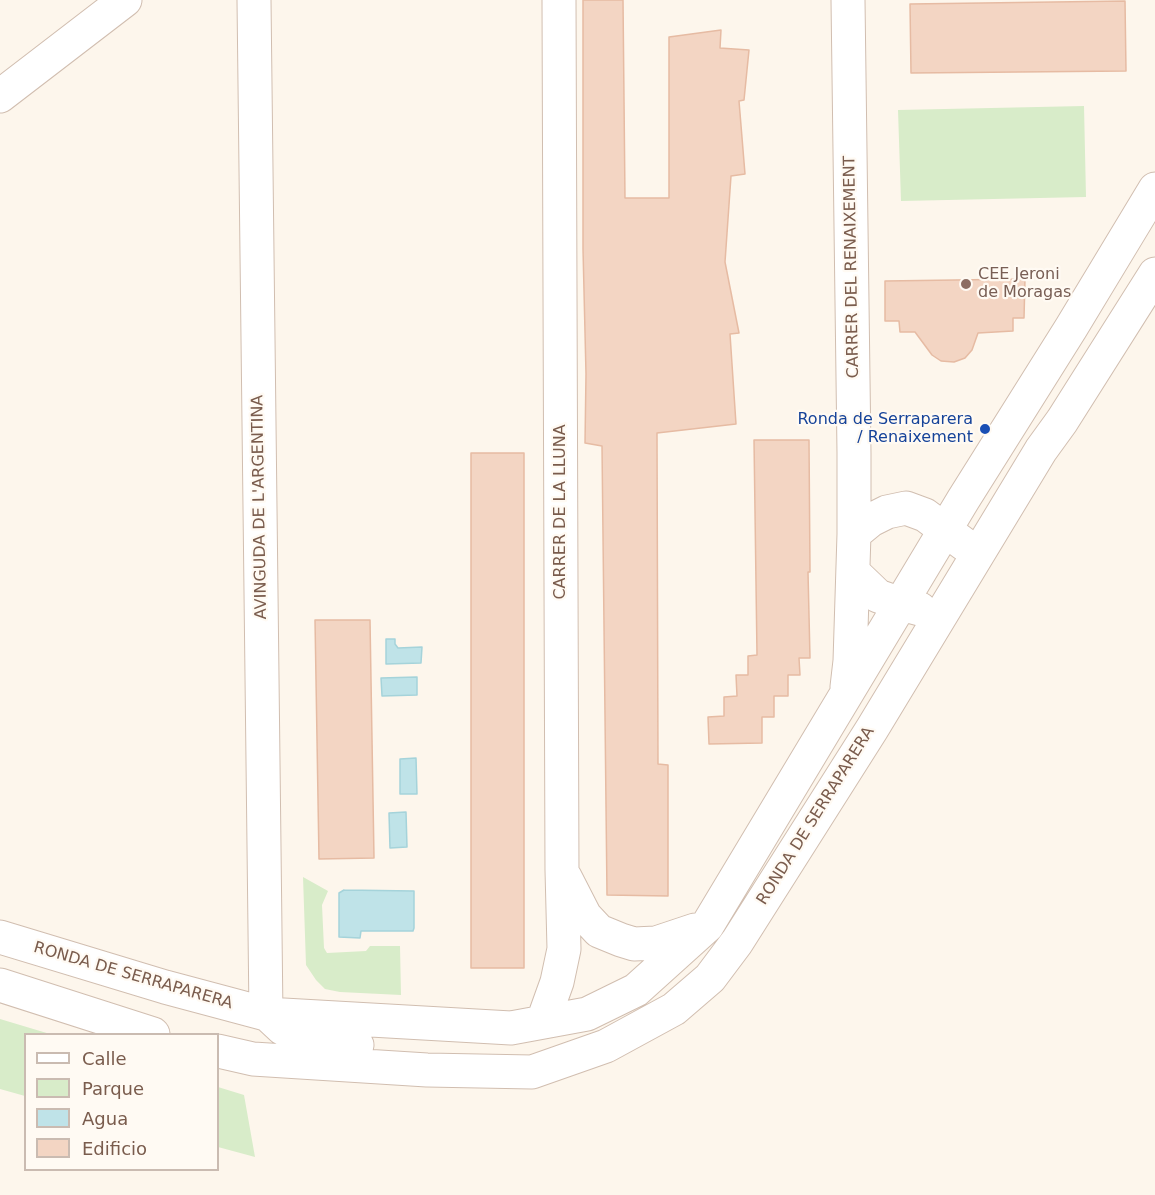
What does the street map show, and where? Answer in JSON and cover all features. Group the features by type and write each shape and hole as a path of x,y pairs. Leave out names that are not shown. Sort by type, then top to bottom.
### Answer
{"street":[{"path":"0,96 125,0"},
{"name":"AVINGUDA DE L'ARGENTINA","path":"254,0 266,1014"},
{"name":"CARRER DE LA LLUNA","path":"543,1022 557,982 564,949 559,0"},
{"name":"CARRER DEL RENAIXEMENT","path":"848,0 855,453 854,534"},
{"name":"RONDA DE SERRAPARERA","path":"0,937 165,987 266,1014 511,1028 587,1014 636,990 707,926 846,697 912,607 955,537 1155,189"},
{"name":"RONDA DE SERRAPARERA","path":"219,1051 254,1059 427,1070 532,1072 606,1046 674,1009 710,978 737,942 872,729 1041,450 1062,421 1155,274"},
{"name":"RONDA DE SERRAPARERA","path":"1062,421 1084,407 1155,288"},
{"path":"846,697 850,661 854,534 871,520 887,512 906,508 925,515 955,537 1041,450"},
{"path":"853,572 879,596 912,607 875,693 872,729"},
{"path":"562,870 585,916 599,931 621,940 634,944 656,943 707,926"},
{"path":"0,959 73,981 100,1018"},
{"path":"0,985 147,1033"},
{"path":"219,1038 236,1037 266,1014"},
{"name":"RONDA DE SERRAPARERA","path":"266,1014 282,1029 301,1039 440,1054 464,1071"}],"green space":[{"path":"1084,106 1086,197 901,201 898,110"},
{"path":"303,877 328,891 322,905 324,948 327,953 366,951 370,946 400,946 401,995 340,992 325,989 316,980 306,965"},
{"path":"0,1019 47,1033 24,1033 24,1096 0,1089"},
{"path":"219,1087 244,1095 255,1157 219,1147"}],"water":[{"path":"386,639 395,639 398,648 422,647 421,663 386,664"},
{"path":"417,677 417,695 382,696 381,678"},
{"path":"416,758 417,794 400,794 400,759"},
{"path":"406,812 407,847 390,848 389,813"},
{"path":"344,890 414,891 413,931 361,931 360,938 339,937 339,893"}],"building":[{"path":"583,0 623,0 625,198 669,198 669,37 721,30 720,48 749,50 744,100 739,101 745,174 731,176 725,262 739,333 730,334 736,424 657,433 658,764 668,765 668,896 607,895 602,446 585,443"},
{"path":"1125,1 1126,71 911,73 910,4"},
{"path":"1025,279 1024,318 1013,318 1013,331 978,333 972,350 965,358 954,362 941,361 932,355 915,332 900,332 899,321 885,321 885,281"},
{"path":"754,440 809,440 810,658 799,658 800,675 788,675 788,696 774,696 774,717 762,717 762,743 709,744 708,717 724,716 724,697 737,696 736,675 748,675 748,656 757,655"},
{"path":"471,453 524,453 524,968 471,968"},
{"path":"315,620 370,620 374,858 319,859"}],"place":[{"name":"CEE Jeroni de Moragas","path":"966,284"},
{"name":"Ronda de Serraparera / Renaixement","path":"985,429"}]}
